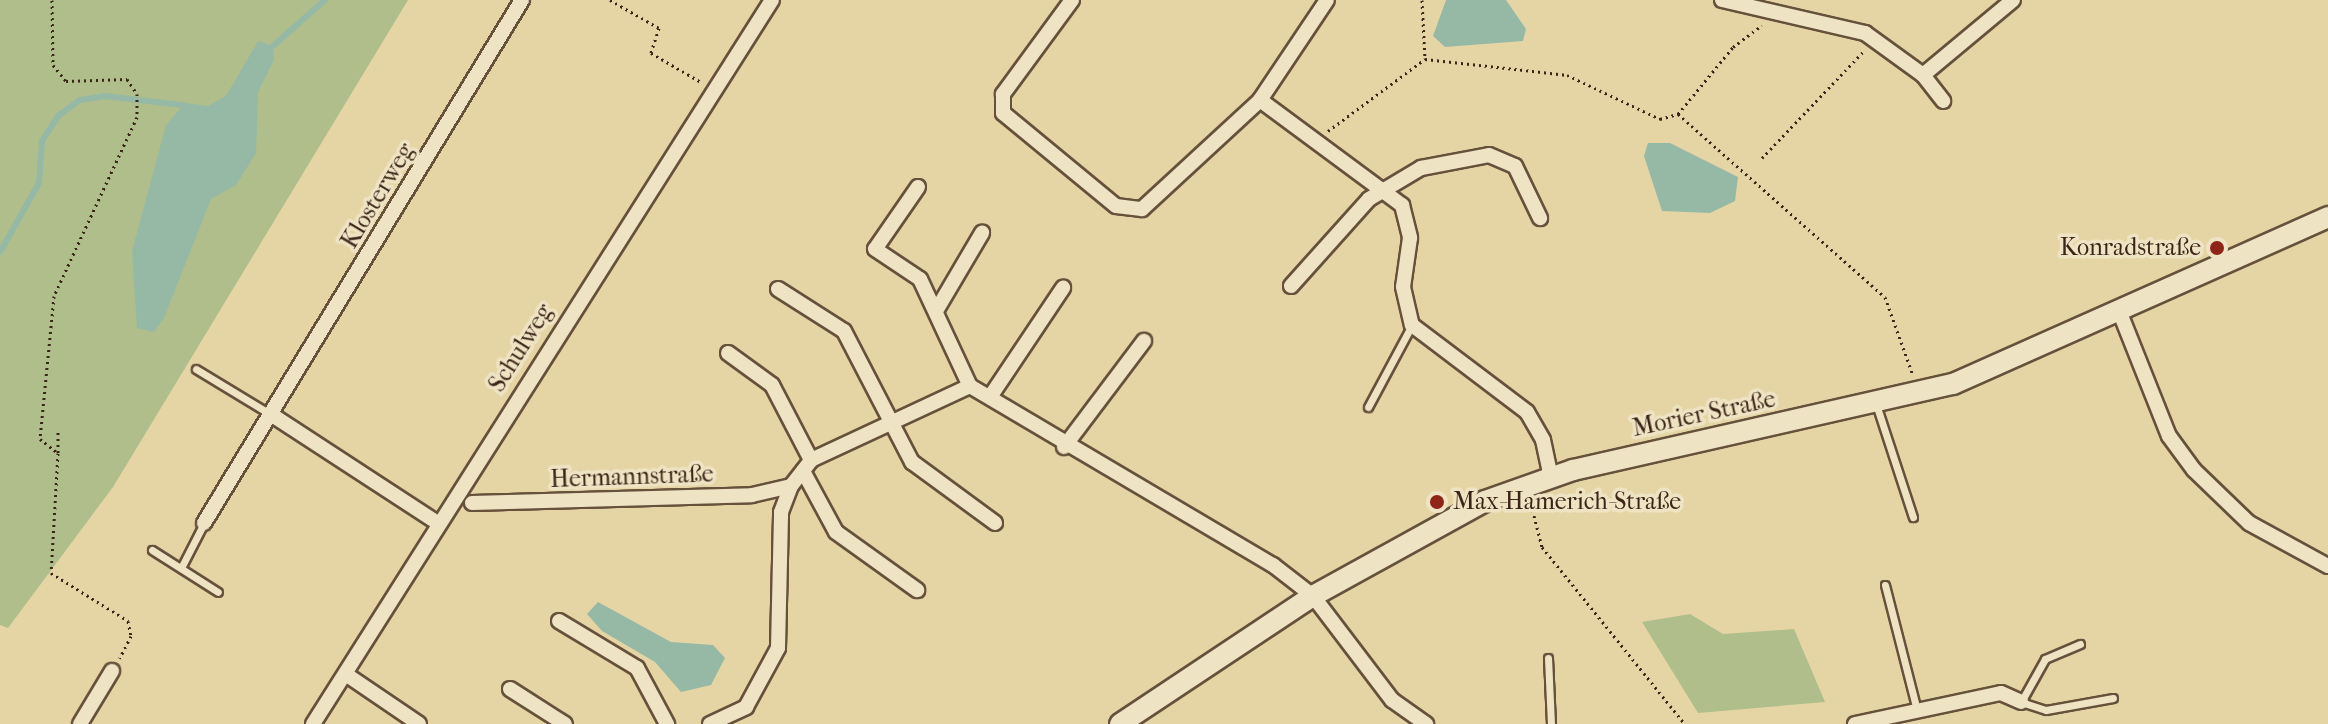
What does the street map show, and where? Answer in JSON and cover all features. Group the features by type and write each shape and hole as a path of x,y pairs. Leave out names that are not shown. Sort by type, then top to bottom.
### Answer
{"main road":[{"name":"Morier Straße","path":"1120,724 1313,596 1429,527 1551,477 1918,394 2120,313 2328,217"}],"street":[{"name":"Klosterweg","path":"204,523 522,0"},
{"name":"Schulweg","path":"313,724 347,675 713,88 772,0"},
{"path":"1072,0 1003,94 1003,113 1116,206 1142,209 1161,196 1260,100 1327,0"},
{"path":"1722,0 1781,6 1875,40 1923,75 1943,101"},
{"path":"1923,75 2013,0"},
{"path":"1260,100 1311,143 1402,205 1410,238 1403,287 1412,325 1527,412 1543,440 1551,477"},
{"path":"1291,286 1369,199 1421,168 1489,155 1515,166 1540,218"},
{"path":"918,187 875,249 920,279 970,386"},
{"path":"936,311 982,233"},
{"path":"992,394 1063,288"},
{"path":"778,289 844,331 920,472 995,523"},
{"path":"2120,313 2169,436 2194,470 2249,523 2328,566"},
{"path":"1064,447 1144,341"},
{"path":"728,353 772,385 836,532 917,590"},
{"path":"710,724 746,707 778,648 781,512 791,486 807,465 891,419 970,386 992,394 1064,447 1313,596 1392,700 1426,724"},
{"path":"272,415 439,524"},
{"name":"Hermannstraße","path":"472,503 752,495 791,486"},
{"path":"559,621 637,668 667,724"},
{"path":"80,724 112,671"},
{"path":"347,675 419,724"},
{"path":"510,689 565,724"},
{"path":"1855,724 2001,693 2021,702"}],"lane":[{"path":"1368,407 1412,325"},
{"path":"196,369 272,415"},
{"path":"1876,404 1913,517"},
{"path":"181,568 204,523"},
{"path":"152,550 218,592"},
{"path":"1885,585 1917,711"},
{"path":"2080,644 2045,659 2021,702 2046,710 2113,698"},
{"path":"1548,658 1551,724"}],"path":[{"path":"52,0 53,65 66,81 127,79 137,94 137,117 54,296 40,439 58,453"},
{"path":"610,0 659,28 651,53 713,88"},
{"path":"1422,0 1425,59"},
{"path":"1311,143 1425,59 1567,75 1660,119 1678,114 1733,47 1781,6"},
{"path":"1762,158 1875,40"},
{"path":"1678,114 1885,297 1918,394"},
{"path":"58,429 51,573 128,621 131,636 112,671"},
{"path":"1530,500 1542,547 1685,724"}],"green space":[{"path":"0,0 408,0 113,487 8,628 0,625"},
{"path":"1690,614 1723,634 1794,629 1825,702 1698,713 1642,622"}],"shaded area":[{"path":"1446,0 1506,0 1526,29 1523,41 1445,47 1433,36"},
{"path":"258,41 273,46 274,60 258,92 256,153 236,185 211,199 164,318 154,332 137,328 132,251 166,125 185,103 208,106 226,96"},
{"path":"1648,143 1670,143 1738,177 1735,201 1710,213 1662,211 1644,156"},
{"path":"598,602 671,642 713,645 725,658 711,685 681,692 655,662 602,631 587,614"}],"waterway":[{"path":"273,46 325,0"},
{"path":"0,252 39,183 42,141 58,116 80,100 104,96 182,105"}],"place":[{"name":"Konradstraße","path":"2217,248"},
{"name":"Max-Hamerich-Straße","path":"1437,502"}]}
